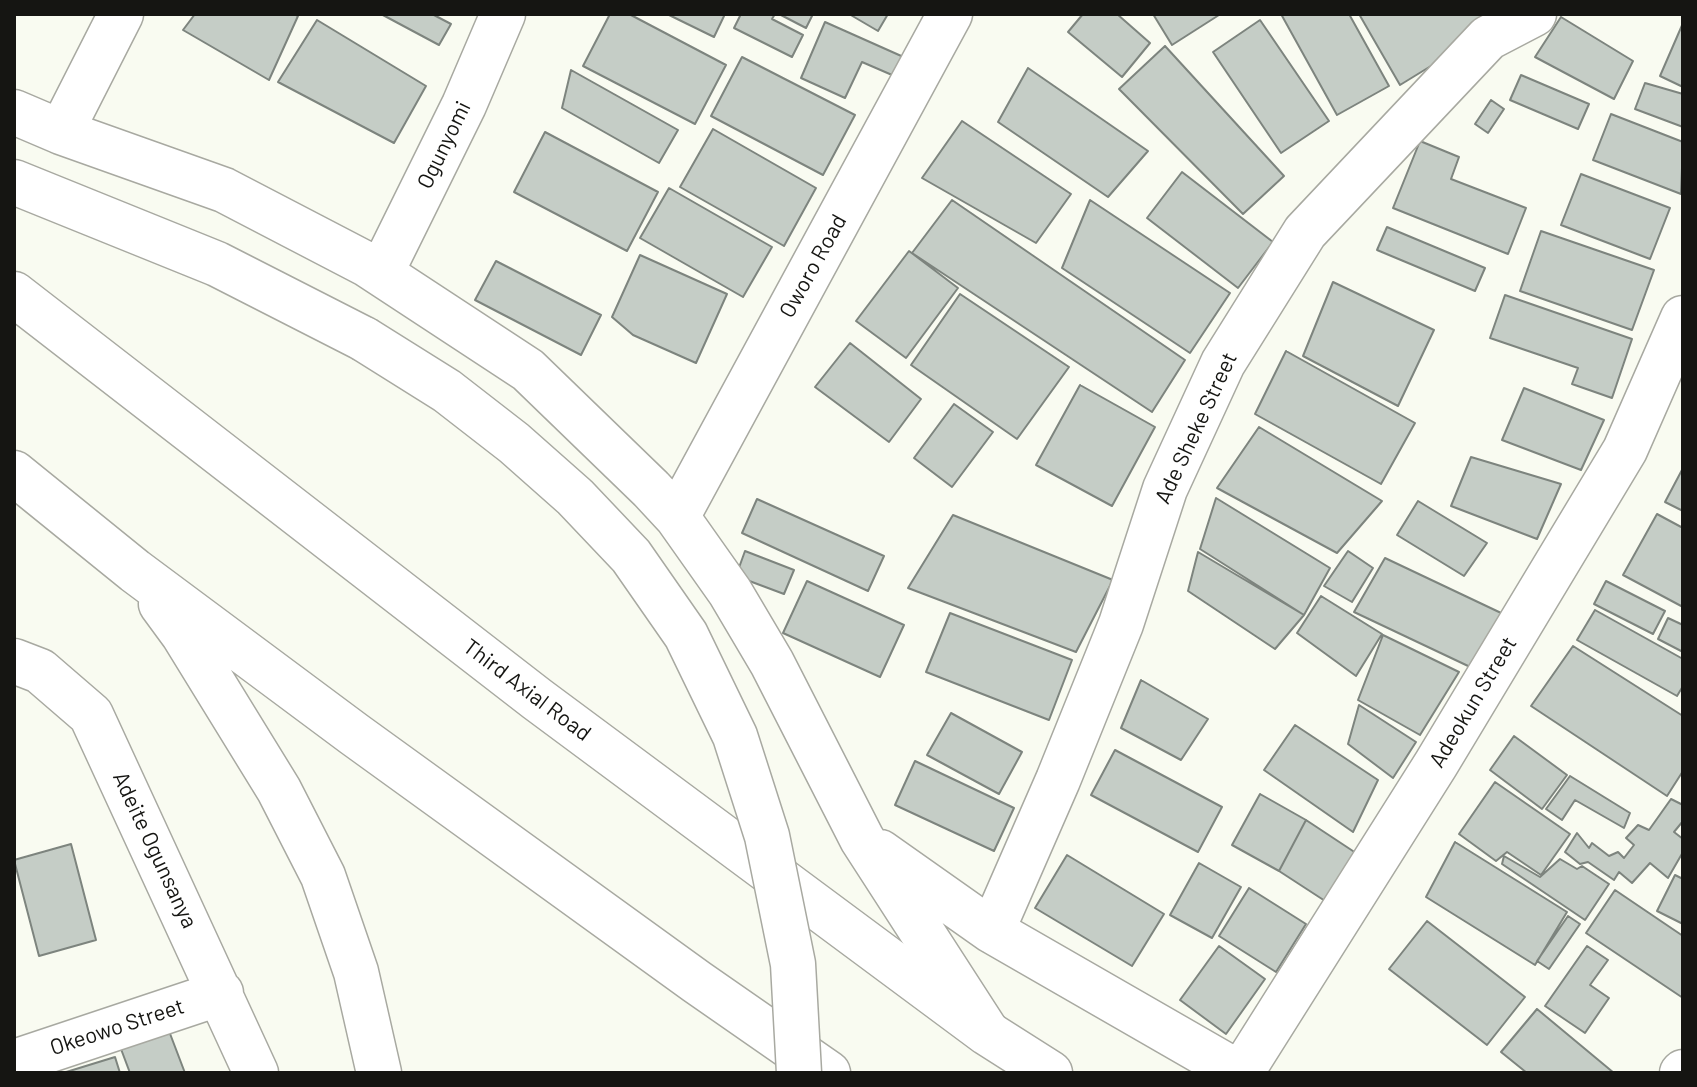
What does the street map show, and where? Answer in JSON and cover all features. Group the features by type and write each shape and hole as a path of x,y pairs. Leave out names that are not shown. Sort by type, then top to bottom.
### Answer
{"main road":[{"path":"61,132 121,14"},
{"name":"Ogunyomi","path":"381,273 464,105 503,14"},
{"name":"Oworo Road","path":"677,517 950,14"},
{"name":"Ade Sheke Street","path":"992,931 1121,624 1165,489 1223,363 1305,232 1488,38 1534,14"},
{"path":"14,112 224,190 381,273 528,370 677,517 730,592 772,663 862,839 987,1033"},
{"path":"14,182 217,264 364,339 447,391 514,443 575,497 631,556 686,635 735,736 767,836 793,964 799,1073"},
{"name":"Third Axial Road","path":"14,294 537,699 987,1033 1050,1073"},
{"name":"Adeokun Street","path":"1240,1073 1436,764 1625,450 1683,318"},
{"path":"14,473 135,571 354,734 828,1073"},
{"path":"135,571 183,634 279,790 323,876 356,972 379,1073"},
{"name":"Adeite Ogunsanya","path":"14,661 40,671 91,715 256,1073"},
{"path":"862,839 992,931 1240,1073"},
{"name":"Okeowo Street","path":"14,1062 221,993"}],"building":[{"path":"195,14 298,16 269,80 183,30"},
{"path":"381,14 432,14 451,24 439,45"},
{"path":"610,14 629,14 726,65 695,124 583,66"},
{"path":"667,14 725,14 714,37"},
{"path":"741,14 775,14 772,19 803,35 792,57 734,28"},
{"path":"779,14 813,14 806,28"},
{"path":"849,14 888,14 878,31"},
{"path":"1083,14 1117,14 1150,43 1122,77 1068,32"},
{"path":"1153,14 1218,14 1219,15 1172,45"},
{"path":"1281,14 1349,14 1389,86 1337,115"},
{"path":"1359,14 1513,14 1514,15 1400,85"},
{"path":"1561,17 1633,61 1614,99 1535,57"},
{"path":"317,20 426,86 394,143 278,82"},
{"path":"1260,20 1329,121 1281,153 1213,52"},
{"path":"825,22 908,59 899,78 862,62 845,98 801,78"},
{"path":"1683,23 1683,87 1660,76"},
{"path":"1165,46 1284,176 1243,214 1119,89"},
{"path":"742,57 855,115 823,175 711,116"},
{"path":"1028,68 1148,151 1108,197 998,122"},
{"path":"571,70 678,130 659,163 562,108"},
{"path":"1521,75 1589,104 1578,129 1510,100"},
{"path":"1645,83 1683,94 1683,127 1635,109"},
{"path":"1491,100 1504,109 1488,133 1475,124"},
{"path":"1611,114 1683,142 1681,194 1593,160"},
{"path":"962,121 1071,194 1036,243 922,178"},
{"path":"713,129 816,188 784,246 680,187"},
{"path":"545,132 658,192 627,251 514,192"},
{"path":"1420,141 1459,157 1451,179 1526,208 1508,254 1393,208"},
{"path":"1182,172 1273,242 1238,288 1147,218"},
{"path":"1581,174 1670,208 1650,259 1561,225"},
{"path":"669,188 772,247 743,297 640,238"},
{"path":"952,200 1185,360 1152,412 912,253"},
{"path":"1090,200 1230,293 1190,353 1062,268"},
{"path":"1387,227 1485,268 1475,291 1377,250"},
{"path":"1541,231 1654,270 1632,330 1520,291"},
{"path":"909,251 958,288 906,358 856,321"},
{"path":"640,255 727,294 696,363 633,335 612,317"},
{"path":"496,261 601,315 581,355 475,300"},
{"path":"1333,282 1434,330 1398,406 1303,356"},
{"path":"960,294 1069,367 1017,439 911,365"},
{"path":"1505,295 1632,339 1612,398 1572,384 1578,368 1490,338"},
{"path":"850,343 921,399 889,442 815,387"},
{"path":"1286,351 1415,423 1381,484 1255,414"},
{"path":"1080,385 1155,427 1112,506 1036,465"},
{"path":"1524,388 1604,420 1581,470 1502,440"},
{"path":"954,404 993,432 952,487 914,458"},
{"path":"1259,427 1382,501 1337,553 1217,488"},
{"path":"1471,457 1561,484 1537,539 1451,506"},
{"path":"1683,468 1683,511 1665,502"},
{"path":"1216,498 1330,568 1304,615 1200,549"},
{"path":"757,499 884,556 868,591 742,533"},
{"path":"1418,501 1487,543 1464,576 1397,535"},
{"path":"1657,514 1683,528 1683,607 1623,575"},
{"path":"953,515 1113,580 1076,652 908,588"},
{"path":"745,551 794,570 784,594 736,576"},
{"path":"1348,551 1373,568 1352,602 1324,586"},
{"path":"1198,552 1304,615 1275,649 1188,591"},
{"path":"1385,558 1518,621 1485,674 1354,612"},
{"path":"807,581 904,625 880,677 783,633"},
{"path":"1606,581 1665,611 1653,634 1594,604"},
{"path":"1321,596 1382,634 1356,676 1297,633"},
{"path":"1595,610 1683,659 1683,686 1677,696 1577,640"},
{"path":"950,613 1072,660 1049,720 926,672"},
{"path":"1668,618 1683,625 1683,652 1658,639"},
{"path":"1383,635 1459,672 1420,735 1358,700"},
{"path":"1573,646 1683,716 1683,771 1667,796 1531,706"},
{"path":"1141,680 1208,719 1181,760 1121,728"},
{"path":"1359,705 1416,742 1393,778 1348,744"},
{"path":"951,713 1022,752 999,794 927,755"},
{"path":"1295,725 1378,780 1353,832 1264,770"},
{"path":"1514,736 1567,775 1542,809 1490,770"},
{"path":"1115,750 1222,807 1198,852 1091,795"},
{"path":"915,761 1014,808 994,851 895,805"},
{"path":"1570,776 1630,813 1624,828 1575,800 1562,820 1546,809"},
{"path":"1495,782 1570,834 1541,875 1507,852 1496,861 1459,834"},
{"path":"1260,794 1306,820 1279,871 1232,845"},
{"path":"1671,799 1683,805 1683,821 1674,832 1683,839 1683,852 1668,878 1650,863 1632,883 1619,872 1614,880 1588,862 1580,864 1565,852 1577,833 1589,848 1592,843 1609,856 1618,852 1624,858 1634,845 1626,838 1638,825 1649,830"},
{"path":"1306,820 1365,859 1342,912 1279,871"},
{"path":"1455,842 1567,912 1535,965 1426,897"},
{"path":"71,844 96,940 39,956 14,860"},
{"path":"1067,855 1164,914 1132,966 1035,908"},
{"path":"1504,856 1540,877 1560,859 1577,869 1582,866 1609,884 1585,920 1502,864"},
{"path":"1199,863 1241,887 1212,938 1170,915"},
{"path":"1675,875 1683,879 1683,924 1657,911"},
{"path":"1249,888 1306,924 1276,972 1219,936"},
{"path":"1615,890 1683,936 1683,998 1586,933"},
{"path":"1568,916 1580,924 1549,969 1537,961"},
{"path":"1427,921 1525,997 1487,1045 1389,969"},
{"path":"1219,946 1265,979 1226,1034 1180,1000"},
{"path":"1587,946 1608,960 1590,985 1609,998 1585,1033 1545,1006"},
{"path":"1537,1009 1614,1073 1527,1073 1501,1052"},
{"path":"169,1031 185,1073 130,1073 121,1049"},
{"path":"115,1057 120,1073 63,1073"}]}
